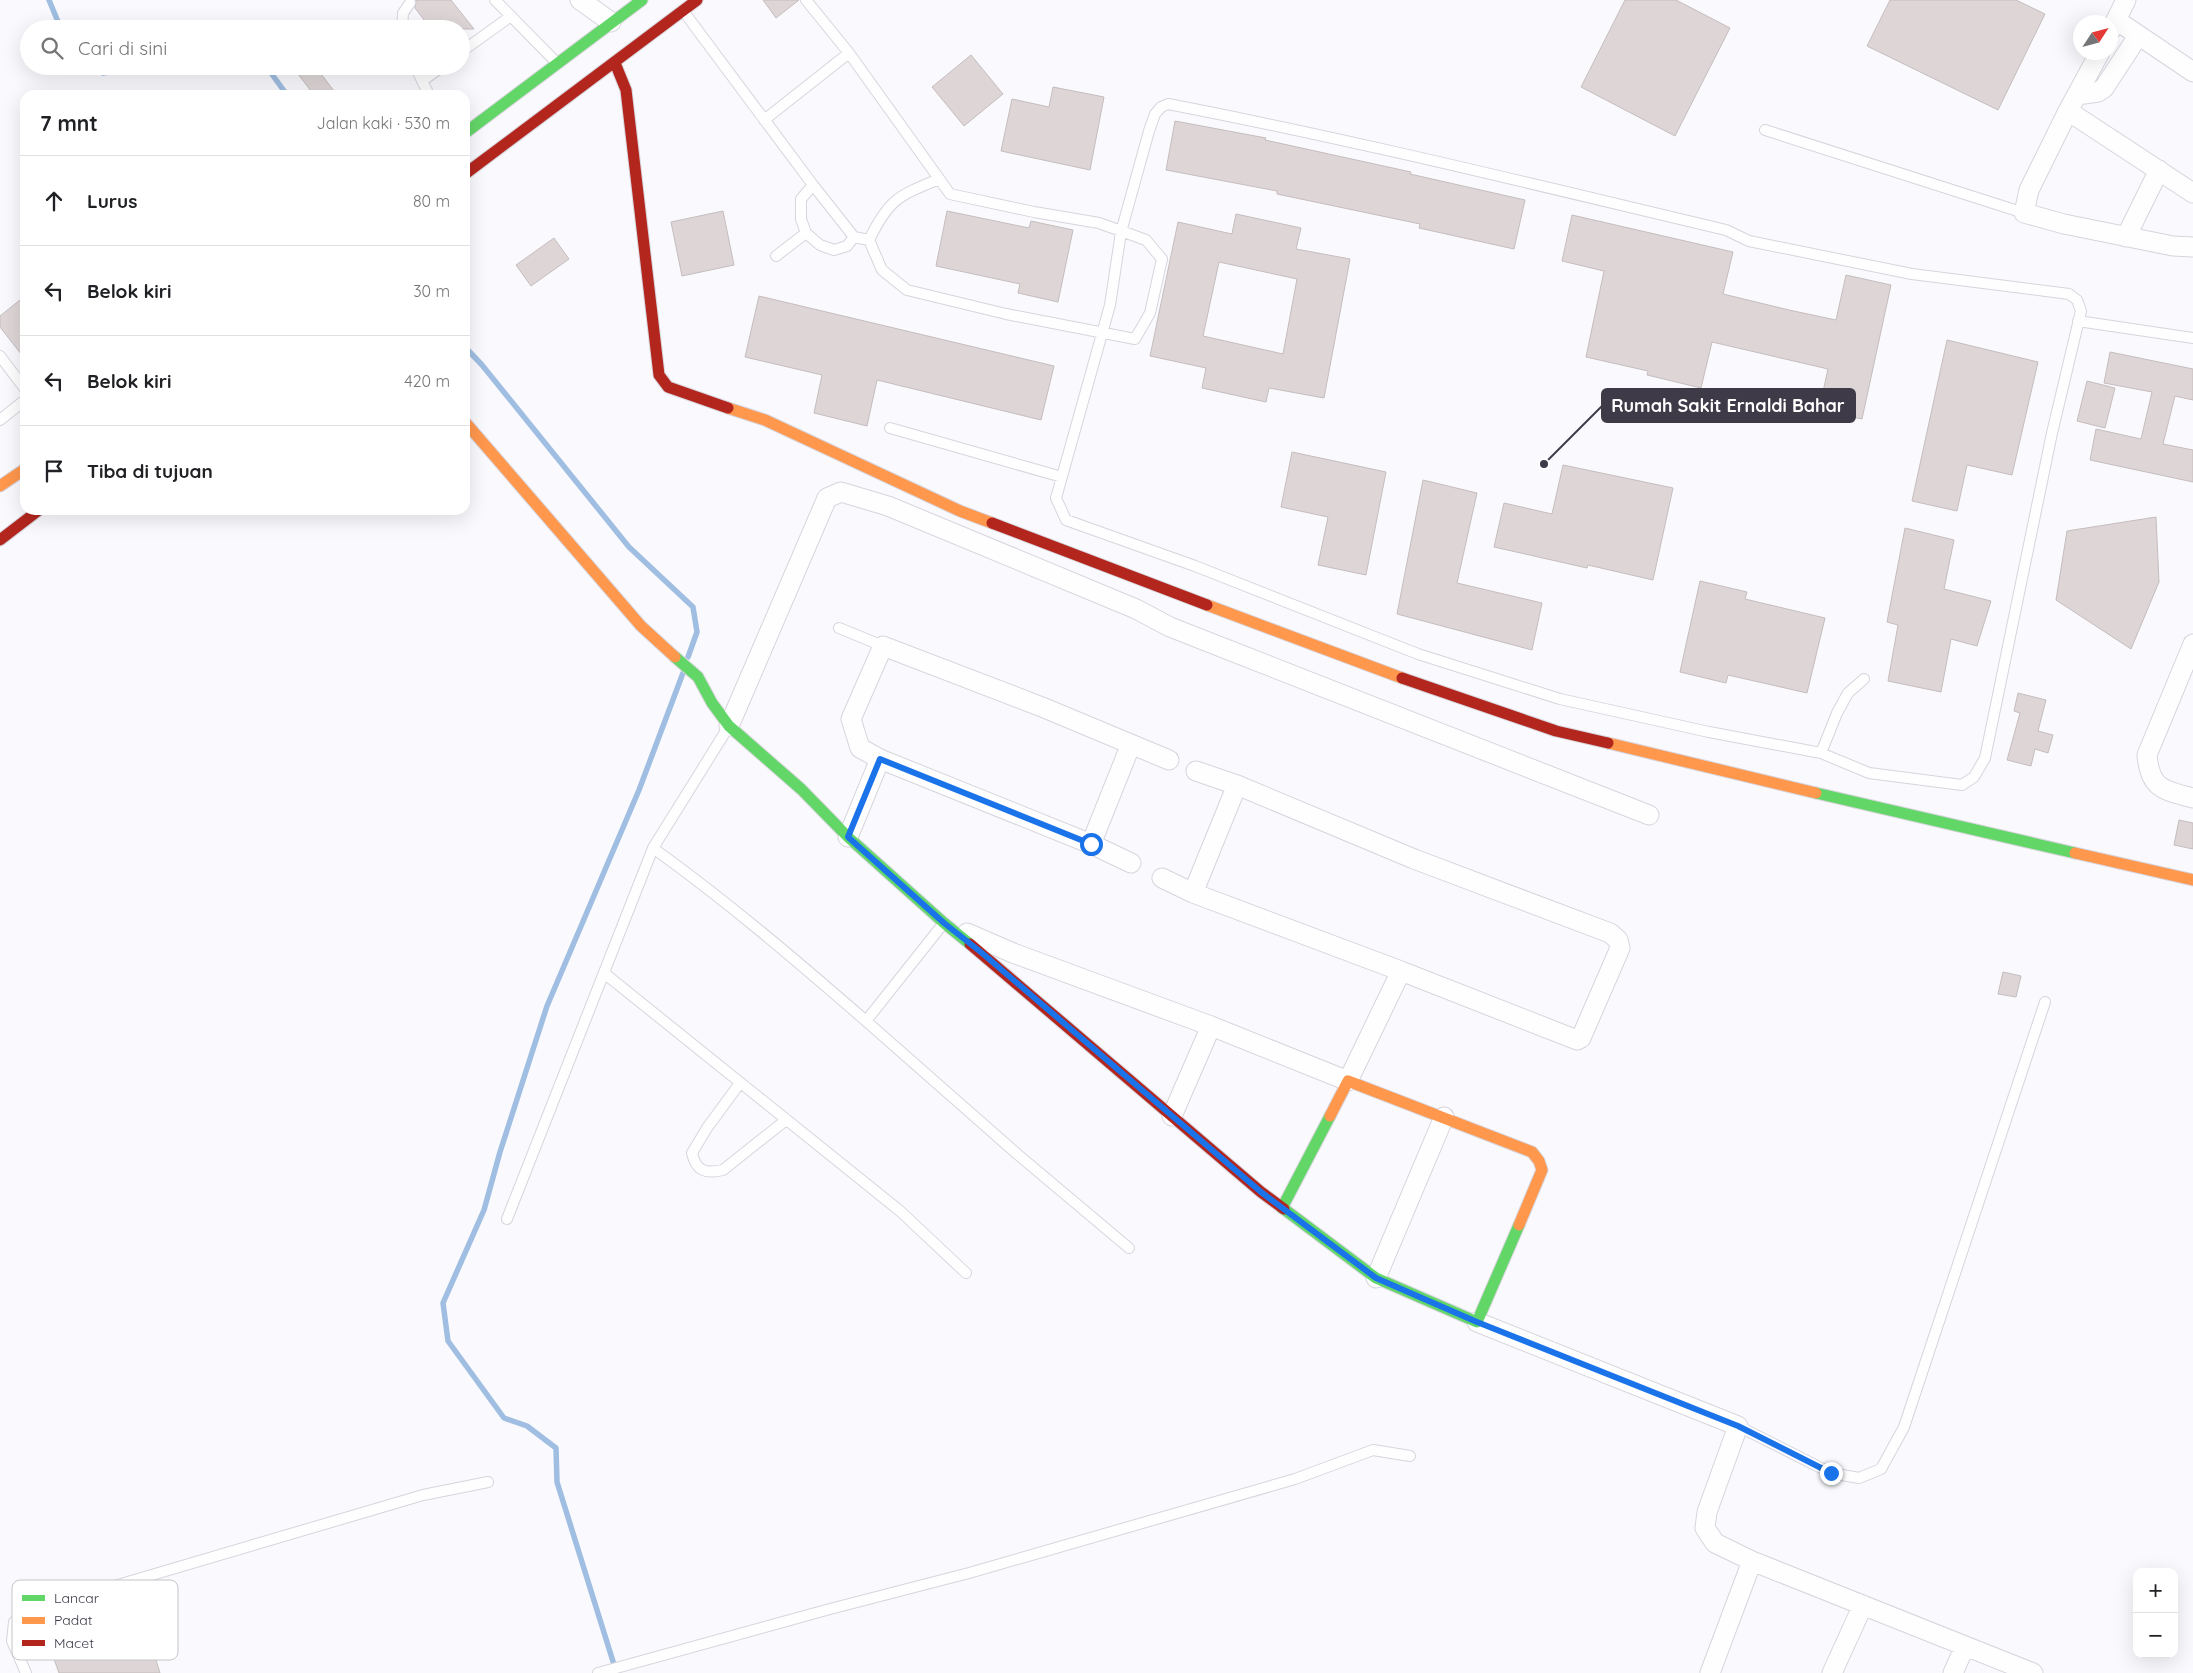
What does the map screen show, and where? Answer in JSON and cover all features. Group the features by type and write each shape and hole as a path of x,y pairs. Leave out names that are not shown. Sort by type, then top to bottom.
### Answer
{"main road":[{"path":"470,129 642,0"},
{"path":"470,170 697,0"},
{"path":"614,63 626,90 659,375 668,387 765,420 960,510 1388,673 1556,731 1905,815 2193,880"},
{"path":"470,428 641,626 698,677 712,703 729,726 802,789 848,837 944,923 997,965 1282,1208 1376,1278 1477,1322 1542,1170 1540,1161 1532,1152 1348,1081 1282,1208"},
{"path":"0,486 20,472"},
{"path":"0,540 32,515"}],"street":[{"path":"580,0 612,22"},
{"path":"2118,16 2126,0"},
{"path":"2118,28 2138,36 2193,72"},
{"path":"2077,95 2098,92 2104,88 2138,36"},
{"path":"2096,60 2029,190 2024,213 2043,220 2193,248"},
{"path":"2068,111 2193,193"},
{"path":"2126,237 2159,170"},
{"path":"729,726 827,498 841,492 888,506 1136,609 1170,627 1649,815"},
{"path":"2193,644 2147,755 2148,771 2151,779 2168,792 2193,798"},
{"path":"1131,863 1091,844 880,759 860,748 851,719 883,646 1042,707 1169,760"},
{"path":"1091,844 1131,744"},
{"path":"848,837 880,759"},
{"path":"1162,878 1193,893 1577,1040 1581,1038 1620,948 1618,940 1610,933 1414,859 1237,785 1196,771"},
{"path":"1193,893 1237,785"},
{"path":"944,923 1013,953 1211,1026 1348,1081 1402,972"},
{"path":"1172,1116 1211,1026"},
{"path":"1376,1278 1444,1117"},
{"path":"1477,1322 1738,1426 1707,1512 1705,1528 1715,1543 1752,1561 2032,1673"},
{"path":"1710,1673 1752,1561"},
{"path":"1832,1673 1862,1605"},
{"path":"1953,1673 1965,1646"}],"lane":[{"path":"495,0 558,64"},
{"path":"806,0 849,53 950,194 1034,212 1099,223 1146,240 1162,259 1150,313 1135,339 1006,314 907,290 882,270 869,240"},
{"path":"403,20 403,14 410,3"},
{"path":"683,11 854,237 869,240"},
{"path":"470,46 511,16"},
{"path":"764,120 849,53"},
{"path":"419,75 426,90"},
{"path":"422,81 430,75"},
{"path":"1168,104 1280,126 1561,190 1726,230 1749,241 1912,274 2069,294 2077,300 2081,311 2052,432 1985,758 1974,777 1962,785 1869,773 1821,753 1709,732 1560,699 1418,654 1196,566 1066,520 1056,498 1110,305 1121,232 1148,131 1155,114 1161,107 1168,104"},
{"path":"1765,130 2024,213"},
{"path":"869,240 892,202 908,192 939,179"},
{"path":"813,185 802,199 801,219 806,233 820,245 834,250 847,246 854,237"},
{"path":"776,256 806,233"},
{"path":"2078,321 2193,338"},
{"path":"0,356 20,382"},
{"path":"0,420 20,404"},
{"path":"890,428 1062,477"},
{"path":"838,628 883,646"},
{"path":"1821,753 1837,713 1848,693 1864,679"},
{"path":"507,1218 653,848 729,726"},
{"path":"653,848 772,939 1016,1153 1129,1248"},
{"path":"866,1021 944,923"},
{"path":"604,973 900,1211 966,1272"},
{"path":"1738,1426 1831,1473 1859,1478 1880,1469 1904,1427 2044,1002"},
{"path":"740,1083 707,1128 692,1153 694,1163 703,1171 711,1173 723,1170 786,1120"},
{"path":"598,1673 969,1573 1295,1479 1373,1450 1410,1456"},
{"path":"135,1580 423,1495 488,1482"},
{"path":"20,1660 26,1673"}],"building":[{"path":"416,0 451,0 467,20 424,20 415,8"},
{"path":"763,0 799,0 776,18"},
{"path":"1625,0 1676,0 1730,28 1675,136 1581,87"},
{"path":"1890,0 2016,0 2045,14 1998,110 1867,46"},
{"path":"971,55 1003,94 964,126 932,87"},
{"path":"299,75 322,75 333,90 310,90"},
{"path":"1053,87 1104,97 1090,170 1001,151 1012,99 1049,107"},
{"path":"1175,121 1266,138 1265,140 1411,172 1410,174 1525,200 1514,249 1419,228 1420,224 1277,194 1277,191 1166,170"},
{"path":"723,211 734,265 682,276 671,222"},
{"path":"947,211 1029,228 1031,221 1073,230 1058,302 1018,293 1020,284 936,266"},
{"path":"1236,214 1301,228 1296,249 1350,259 1324,398 1269,388 1266,402 1202,388 1206,368 1150,356 1178,222 1232,234","holes":["1219,262 1297,279 1283,354 1203,336"]},
{"path":"1572,215 1733,252 1723,294 1789,310 1836,320 1846,275 1891,285 1862,419 1819,410 1828,369 1712,342 1701,388 1647,375 1648,371 1586,357 1604,271 1562,261"},
{"path":"554,238 569,259 531,286 516,265"},
{"path":"759,296 1054,366 1041,420 877,380 867,426 814,413 822,375 745,357"},
{"path":"20,300 20,353 0,327 0,316"},
{"path":"1947,340 2038,362 2012,475 1967,465 1957,511 1912,501"},
{"path":"2110,352 2193,369 2193,400 2175,396 2163,444 2193,450 2193,482 2090,460 2096,429 2141,439 2152,392 2104,383"},
{"path":"2087,381 2115,388 2105,428 2077,421"},
{"path":"1292,452 1386,472 1366,575 1318,565 1328,517 1281,507"},
{"path":"1563,465 1673,488 1653,580 1588,565 1587,568 1494,547 1504,503 1552,514"},
{"path":"1423,480 1477,493 1457,583 1542,603 1532,650 1397,614"},
{"path":"2156,517 2159,582 2131,649 2056,600 2067,531"},
{"path":"1905,528 1954,540 1944,589 1991,601 1977,646 1951,639 1941,692 1888,681 1898,625 1887,622"},
{"path":"1700,581 1747,592 1745,599 1825,618 1807,693 1728,675 1726,683 1680,672"},
{"path":"2018,693 2046,700 2038,731 2053,735 2048,753 2035,749 2031,766 2007,760 2020,713 2014,711"},
{"path":"2179,820 2193,823 2193,849 2174,845"},
{"path":"2003,972 2021,976 2016,997 1998,994"},
{"path":"54,1660 156,1660 160,1673 59,1673"}],"waterway":[{"path":"49,0 57,20"},
{"path":"273,75 283,90"},
{"path":"470,352 629,547 693,607 697,632 688,657"},
{"path":"616,1671 557,1482 556,1448 527,1426 504,1418 448,1341 443,1303 484,1210 500,1152 547,1006 639,790 683,673"}],"traffic: fast":[{"path":"470,129 642,0"},
{"path":"675,657 698,677 712,703 729,726 801,789 848,837 970,944"},
{"path":"1816,793 2075,853"},
{"path":"1282,1208 1330,1116"},
{"path":"1284,1209 1376,1278 1477,1322 1519,1225"}],"traffic: slow":[{"path":"728,408 765,420 960,511 992,523"},
{"path":"470,428 641,626 675,657"},
{"path":"0,486 20,472"},
{"path":"1207,605 1402,678"},
{"path":"1608,743 1816,793"},
{"path":"2075,853 2193,880"},
{"path":"1330,1116 1348,1081 1532,1152 1539,1161 1542,1170 1519,1225"}],"traffic: jam":[{"path":"470,170 697,0"},
{"path":"615,63 626,90 659,375 668,387 728,408"},
{"path":"0,540 32,515"},
{"path":"992,523 1207,605"},
{"path":"1402,678 1556,731 1608,743"},
{"path":"970,944 1261,1192 1284,1209"}],"place":[{"name":"Rumah Sakit Ernaldi Bahar","path":"1544,464"}],"route":[{"path":"1091,844 880,759 848,837 944,923 1071,1028 1261,1192 1376,1278 1477,1322 1738,1426 1831,1473"}]}
